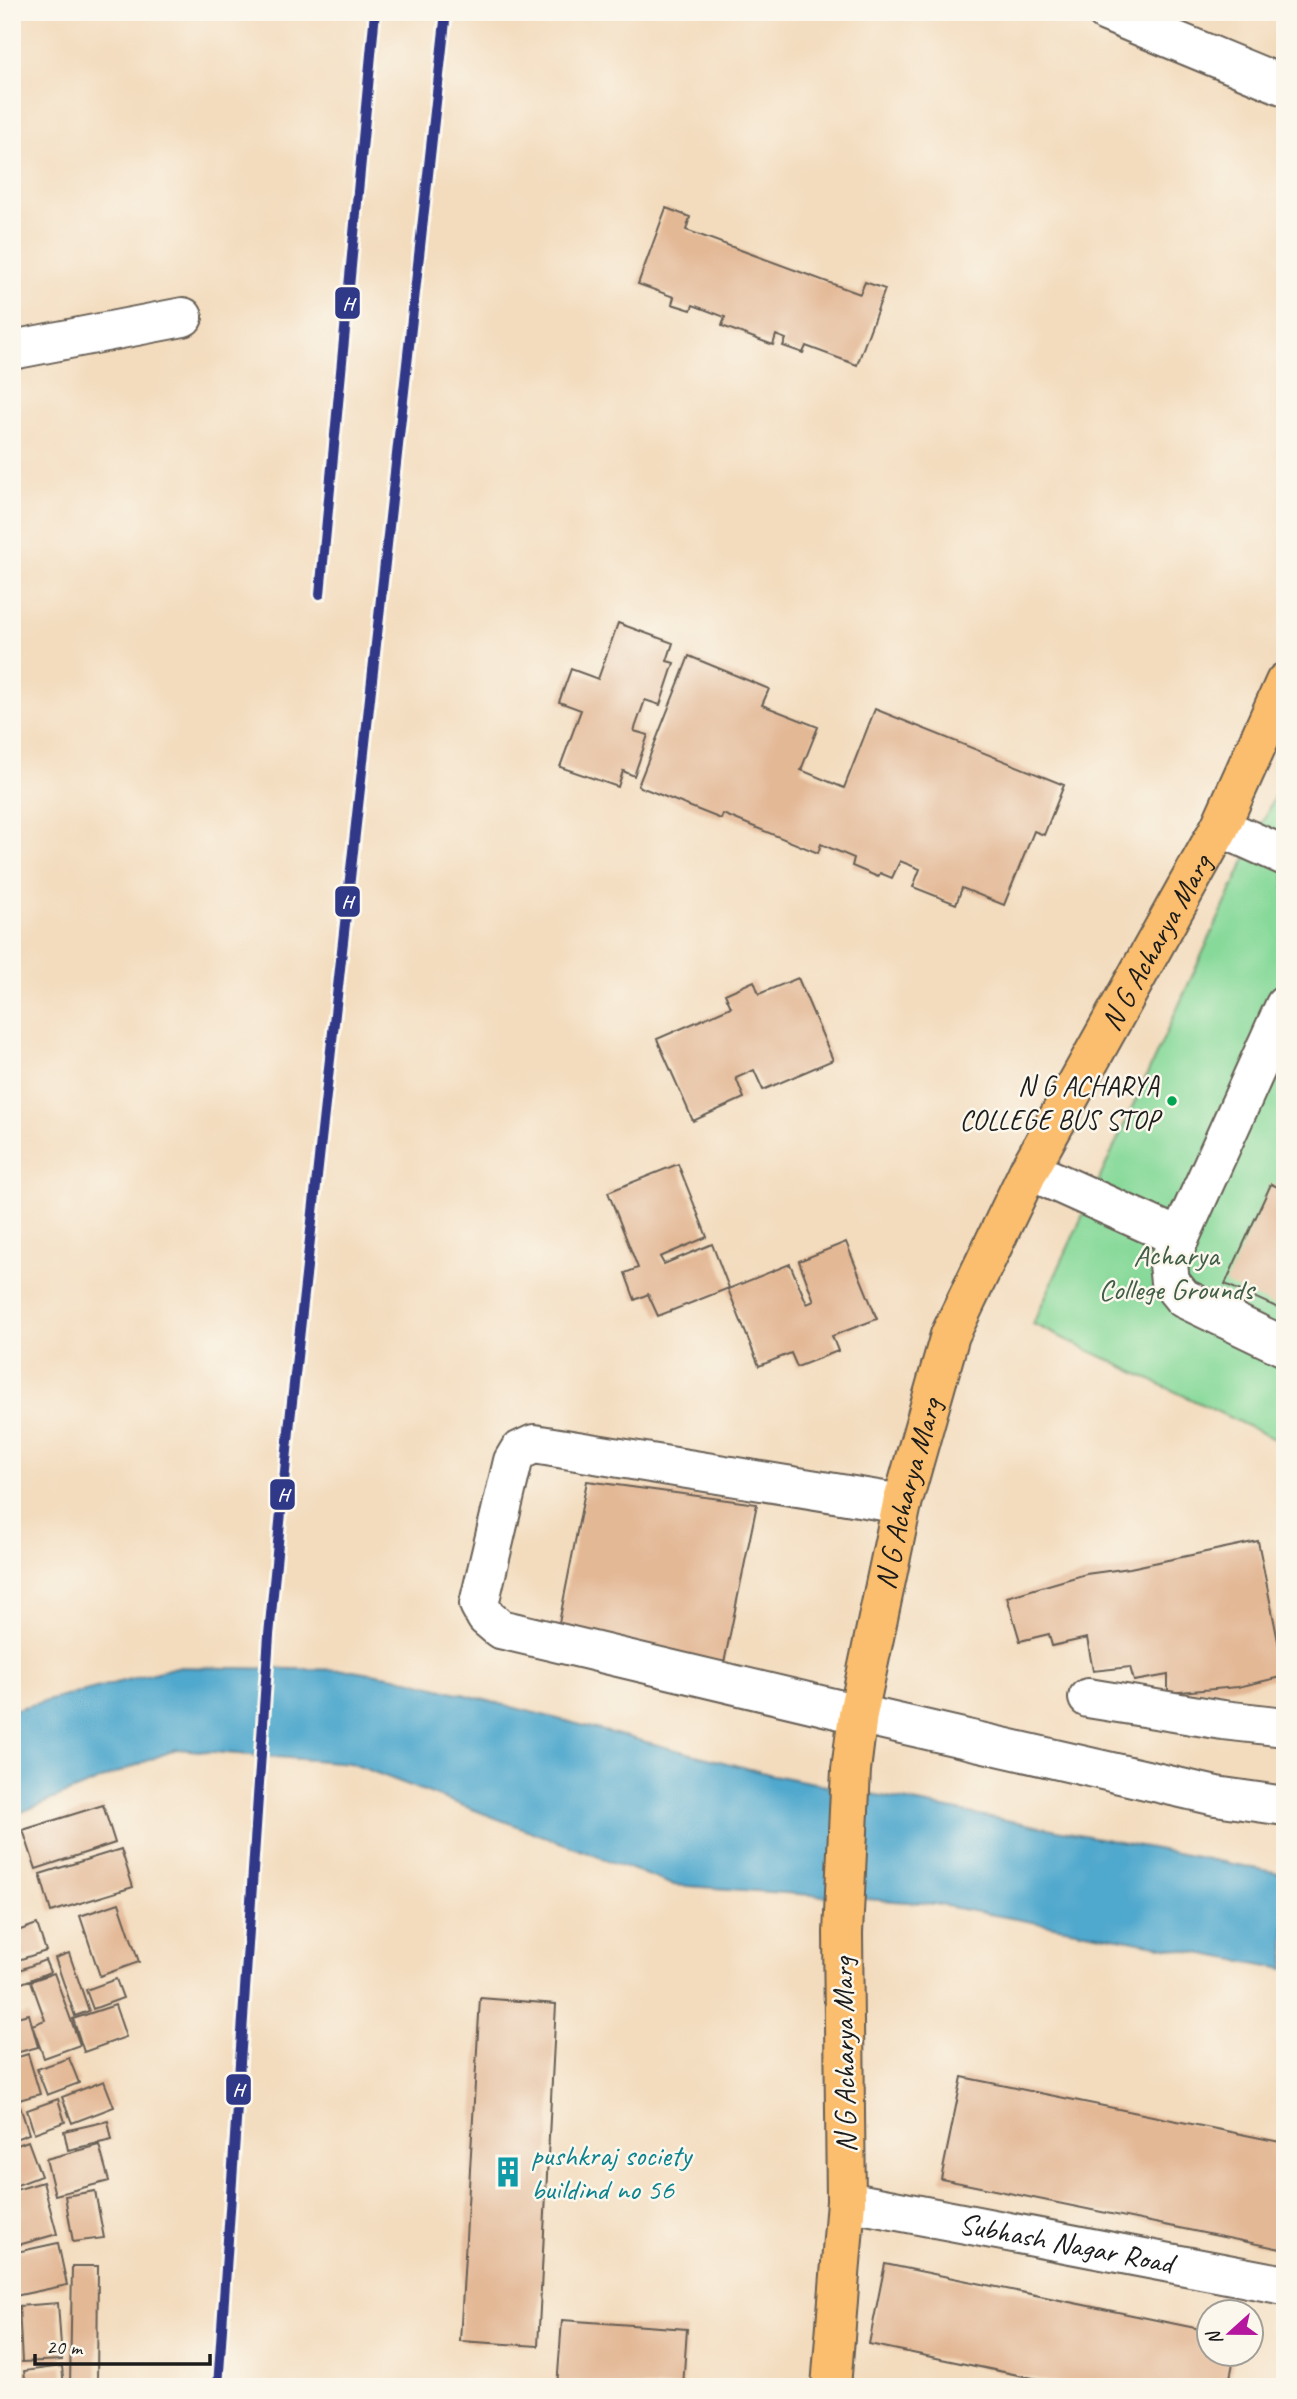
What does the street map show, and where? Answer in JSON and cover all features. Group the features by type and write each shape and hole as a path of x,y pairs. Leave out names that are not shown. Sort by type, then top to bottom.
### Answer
{"main road":[{"name":"N G Acharya Marg","path":"831,2387 846,2201 843,1933 851,1770 858,1714 902,1504 950,1335 1029,1170 1220,827 1285,682"}],"street":[{"path":"1106,12 1285,86"},
{"path":"12,350 183,317"},
{"path":"1220,827 1285,856"},
{"path":"1285,1005 1168,1264 1170,1282 1183,1298 1285,1347"},
{"path":"1029,1170 1180,1238"},
{"path":"902,1504 534,1444 519,1451 513,1461 479,1604 486,1617 500,1629 1216,1796 1285,1806"},
{"path":"1088,1698 1223,1720 1285,1727"},
{"name":"Subhash Nagar Road","path":"846,2201 1285,2284"}],"green space":[{"name":"Acharya College Grounds","path":"1285,773 1285,1444 1033,1324"}],"water":[{"path":"176,1667 353,1670 401,1678 773,1775 1285,1874 1285,1969 935,1904 673,1885 350,1763 176,1749 12,1816 12,1710"}],"building":[{"path":"666,208 690,217 686,230 860,294 865,282 885,289 857,365 806,346 803,353 783,346 786,339 776,335 773,345 722,326 725,317 693,305 691,310 672,304 674,297 638,284"},
{"path":"618,623 673,643 667,661 674,663 660,705 645,700 634,731 648,735 634,776 623,771 618,787 560,767 581,710 559,702 571,669 598,679"},
{"path":"689,656 769,689 762,705 818,727 801,770 844,788 875,709 1064,785 1044,835 1034,831 1004,905 962,888 956,904 913,887 920,869 900,861 892,878 880,873 878,877 852,866 854,858 821,844 818,853 723,814 721,819 638,786"},
{"path":"798,978 833,1060 763,1090 754,1070 736,1078 744,1098 693,1121 657,1039 731,1007 725,994 754,981 759,994"},
{"path":"678,1164 707,1237 660,1257 664,1264 712,1244 729,1288 658,1316 648,1294 635,1300 625,1273 638,1268 608,1192"},
{"path":"1271,1184 1285,1190 1285,1311 1225,1284"},
{"path":"846,1242 877,1319 832,1336 838,1351 797,1367 791,1353 759,1366 728,1289 790,1264 807,1304 814,1301 799,1261"},
{"path":"587,1481 757,1504 723,1668 558,1628"},
{"path":"1258,1541 1285,1676 1238,1687 1168,1693 1168,1675 1134,1681 1130,1667 1093,1671 1087,1638 1052,1646 1049,1634 1020,1641 1007,1597 1086,1574 1130,1568"},
{"path":"103,1805 115,1843 36,1869 23,1830"},
{"path":"121,1849 133,1887 51,1912 40,1874"},
{"path":"119,1903 139,1962 100,1976 80,1916"},
{"path":"37,1924 46,1951 12,1962 12,1933"},
{"path":"69,1953 89,2011 75,2016 55,1958"},
{"path":"45,1960 50,1972 12,1987 12,1973"},
{"path":"54,1973 80,2045 44,2058 32,2025 45,2020 31,1981"},
{"path":"116,1979 123,1998 93,2009 86,1990"},
{"name":"pushkraj society buildind no 56","path":"480,1998 556,2004 538,2346 460,2341"},
{"path":"115,2005 126,2037 84,2052 73,2019"},
{"path":"29,2014 38,2047 12,2054 12,2018"},
{"path":"28,2054 40,2094 12,2102 12,2059"},
{"path":"69,2058 79,2083 47,2095 37,2069"},
{"path":"962,2077 1285,2143 1285,2233 1281,2249 941,2179"},
{"path":"104,2081 114,2107 72,2123 62,2097"},
{"path":"58,2099 65,2122 34,2133 27,2110"},
{"path":"19,2103 29,2134 12,2140 12,2106"},
{"path":"108,2121 112,2140 68,2150 64,2131"},
{"path":"28,2141 41,2176 12,2187 12,2147"},
{"path":"99,2145 109,2181 55,2195 46,2159"},
{"path":"43,2182 57,2234 15,2246 12,2235 12,2191"},
{"path":"95,2191 104,2238 73,2242 65,2196"},
{"path":"58,2243 67,2285 15,2296 12,2253"},
{"path":"885,2264 1196,2328 1196,2368 1232,2368 1228,2387 1076,2387 869,2344"},
{"path":"72,2266 98,2266 97,2387 70,2387"},
{"path":"58,2303 62,2360 22,2362 19,2306"},
{"path":"562,2320 687,2329 683,2387 557,2387"},
{"path":"62,2366 64,2387 26,2387 24,2371"}],"transit line":[{"name":"H","path":"320,594 375,12"},
{"name":"H","path":"218,2387 269,1635 290,1420 446,12"}],"place":[{"name":"N G ACHARYA COLLEGE BUS STOP","path":"1172,1101"},
{"name":"pushkraj society buildind no 56","path":"508,2172"}]}
